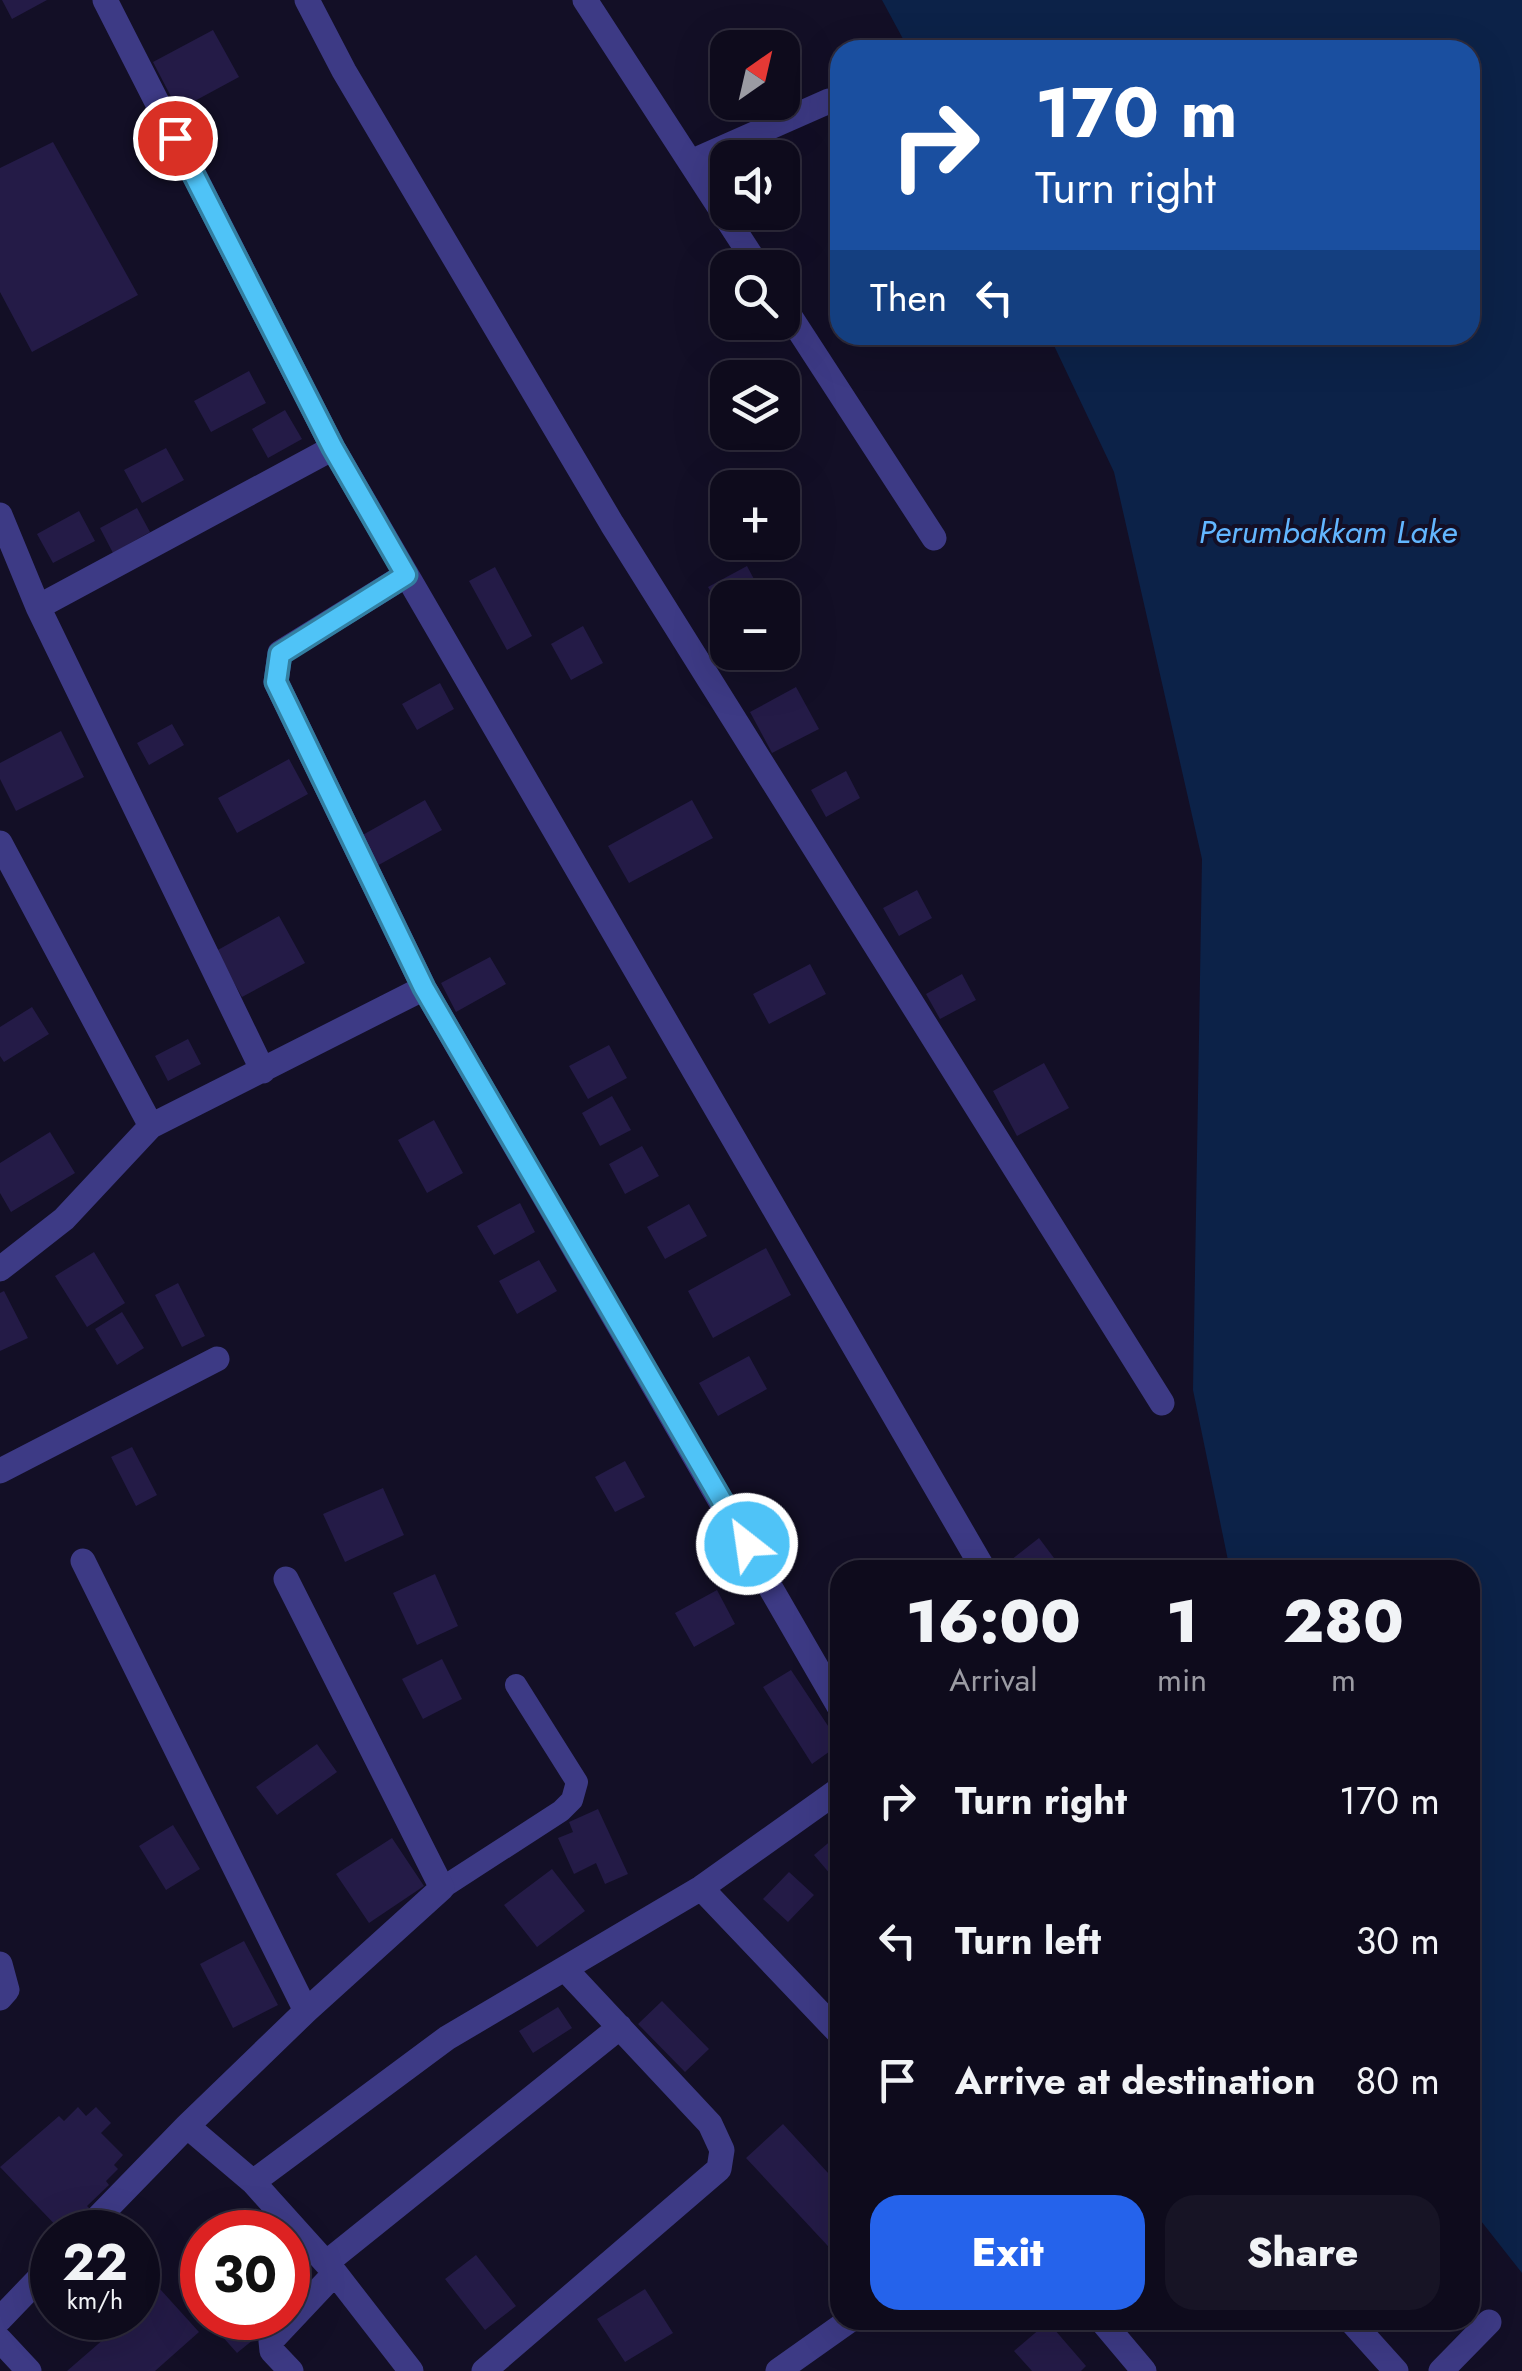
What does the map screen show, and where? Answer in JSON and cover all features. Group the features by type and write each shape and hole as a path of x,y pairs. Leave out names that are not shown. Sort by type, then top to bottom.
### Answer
{"street":[{"path":"105,0 333,448 978,1560"},
{"path":"307,0 344,70 612,524 1162,1404"},
{"path":"585,0 747,250"},
{"path":"690,162 830,101"},
{"path":"800,332 934,538"},
{"path":"38,607 333,448"},
{"path":"0,515 38,607 263,1071"},
{"path":"406,575 280,654 276,682 424,988 830,1691"},
{"path":"0,843 151,1126"},
{"path":"0,1268 64,1219 151,1126 424,988"},
{"path":"0,1470 217,1359"},
{"path":"84,1561 306,2011"},
{"path":"105,2210 306,2011 442,1888 286,1579"},
{"path":"252,2182 447,2038 701,1888 830,1797"},
{"path":"701,1888 830,2023"},
{"path":"0,1964 8,1990 0,1998"},
{"path":"484,2371 719,2169 722,2150 710,2124 565,1968"},
{"path":"291,2371 272,2350 271,2340 331,2268 620,2027"},
{"path":"187,2126 252,2182 331,2268 410,2371"},
{"path":"0,2319 30,2288"},
{"path":"1441,2371 1489,2322"},
{"path":"778,2371 836,2330"},
{"path":"1109,2330 1144,2371"},
{"path":"1359,2330 1396,2371"},
{"path":"0,2340 29,2371"}],"lane":[{"path":"442,1888 572,1800 577,1782 516,1685"}],"water":[{"name":"Perumbakkam Lake","path":"882,0 1522,0 1522,2273 1480,2220 1480,1560 1228,1560 1193,1390 1202,859 1114,472 1054,345 1480,345 1480,40 904,40"}],"building":[{"path":"2,0 47,0 12,19"},
{"path":"213,30 239,77 178,110 153,62"},
{"path":"53,142 138,295 32,352 0,292 0,168"},
{"path":"249,371 266,403 211,432 194,401"},
{"path":"285,410 302,439 268,458 252,429"},
{"path":"166,448 184,480 142,503 124,470"},
{"path":"137,508 150,532 113,553 100,528"},
{"path":"79,511 95,541 53,563 37,534"},
{"path":"747,566 754,580 721,580"},
{"path":"495,567 532,636 507,650 469,581"},
{"path":"583,626 603,663 571,680 551,644"},
{"path":"440,683 454,709 417,730 402,704"},
{"path":"796,687 819,729 772,753 750,712"},
{"path":"172,724 184,745 149,765 137,743"},
{"path":"61,731 84,777 16,811 0,779 0,763"},
{"path":"289,759 308,794 237,833 218,798"},
{"path":"846,771 860,798 826,817 811,790"},
{"path":"425,800 442,830 375,867 359,837"},
{"path":"692,800 713,838 629,883 608,846"},
{"path":"917,890 932,918 899,936 883,908"},
{"path":"279,916 305,963 242,997 216,951"},
{"path":"490,957 506,984 456,1012 441,983"},
{"path":"810,964 826,994 769,1024 753,994"},
{"path":"962,974 976,1000 940,1019 926,994"},
{"path":"32,1007 49,1034 4,1062 0,1056 0,1027"},
{"path":"188,1039 201,1064 168,1081 155,1056"},
{"path":"609,1045 627,1078 588,1099 569,1066"},
{"path":"1044,1063 1069,1108 1017,1136 993,1091"},
{"path":"612,1096 631,1130 600,1146 582,1113"},
{"path":"434,1120 463,1173 427,1193 398,1140"},
{"path":"50,1132 75,1173 11,1212 0,1193 0,1163"},
{"path":"642,1146 659,1176 625,1194 609,1164"},
{"path":"520,1203 535,1232 494,1255 477,1226"},
{"path":"689,1204 707,1236 665,1259 647,1227"},
{"path":"766,1248 791,1295 713,1338 688,1291"},
{"path":"94,1252 125,1303 87,1327 55,1276"},
{"path":"539,1260 557,1291 517,1314 499,1281"},
{"path":"178,1283 205,1336 182,1347 155,1295"},
{"path":"4,1291 28,1338 0,1351 0,1293"},
{"path":"122,1312 144,1348 117,1365 95,1329"},
{"path":"749,1356 767,1389 718,1416 699,1383"},
{"path":"132,1447 157,1495 136,1506 111,1457"},
{"path":"625,1461 645,1497 615,1512 595,1477"},
{"path":"383,1488 404,1535 345,1562 323,1514"},
{"path":"1039,1538 1056,1560 1011,1560"},
{"path":"435,1574 458,1626 417,1645 393,1593"},
{"path":"717,1590 735,1624 694,1647 675,1613"},
{"path":"442,1659 462,1699 423,1719 402,1679"},
{"path":"791,1670 830,1729 830,1751 812,1764 763,1687"},
{"path":"317,1744 337,1772 277,1815 256,1787"},
{"path":"598,1809 628,1874 605,1884 596,1863 574,1874 558,1838 573,1832 569,1822"},
{"path":"173,1825 200,1869 166,1890 139,1846"},
{"path":"392,1838 424,1886 369,1923 336,1874"},
{"path":"830,1841 830,1874 814,1855"},
{"path":"552,1869 585,1911 537,1947 504,1905"},
{"path":"789,1872 814,1895 788,1922 763,1899"},
{"path":"244,1941 278,2005 233,2028 200,1964"},
{"path":"662,2001 709,2049 685,2072 638,2024"},
{"path":"558,2007 572,2028 533,2053 519,2031"},
{"path":"78,2107 86,2116 96,2107 111,2123 101,2133 123,2155 114,2165 118,2169 106,2181 109,2185 87,2206 91,2210 41,2210 0,2167 59,2116 64,2121"},
{"path":"783,2124 830,2175 830,2248 746,2158"},
{"path":"476,2255 516,2306 485,2330 445,2279"},
{"path":"160,2289 180,2311 180,2340 190,2340 155,2371 67,2371 103,2340 160,2340"},
{"path":"645,2289 673,2333 625,2362 597,2319"},
{"path":"1039,2330 1055,2330 1086,2366 1081,2371 1032,2371 1014,2351"},
{"path":"225,2340 253,2340 237,2353"}],"route":[{"path":"175,138 333,448 406,575 280,654 276,682 424,988 747,1544"}]}
